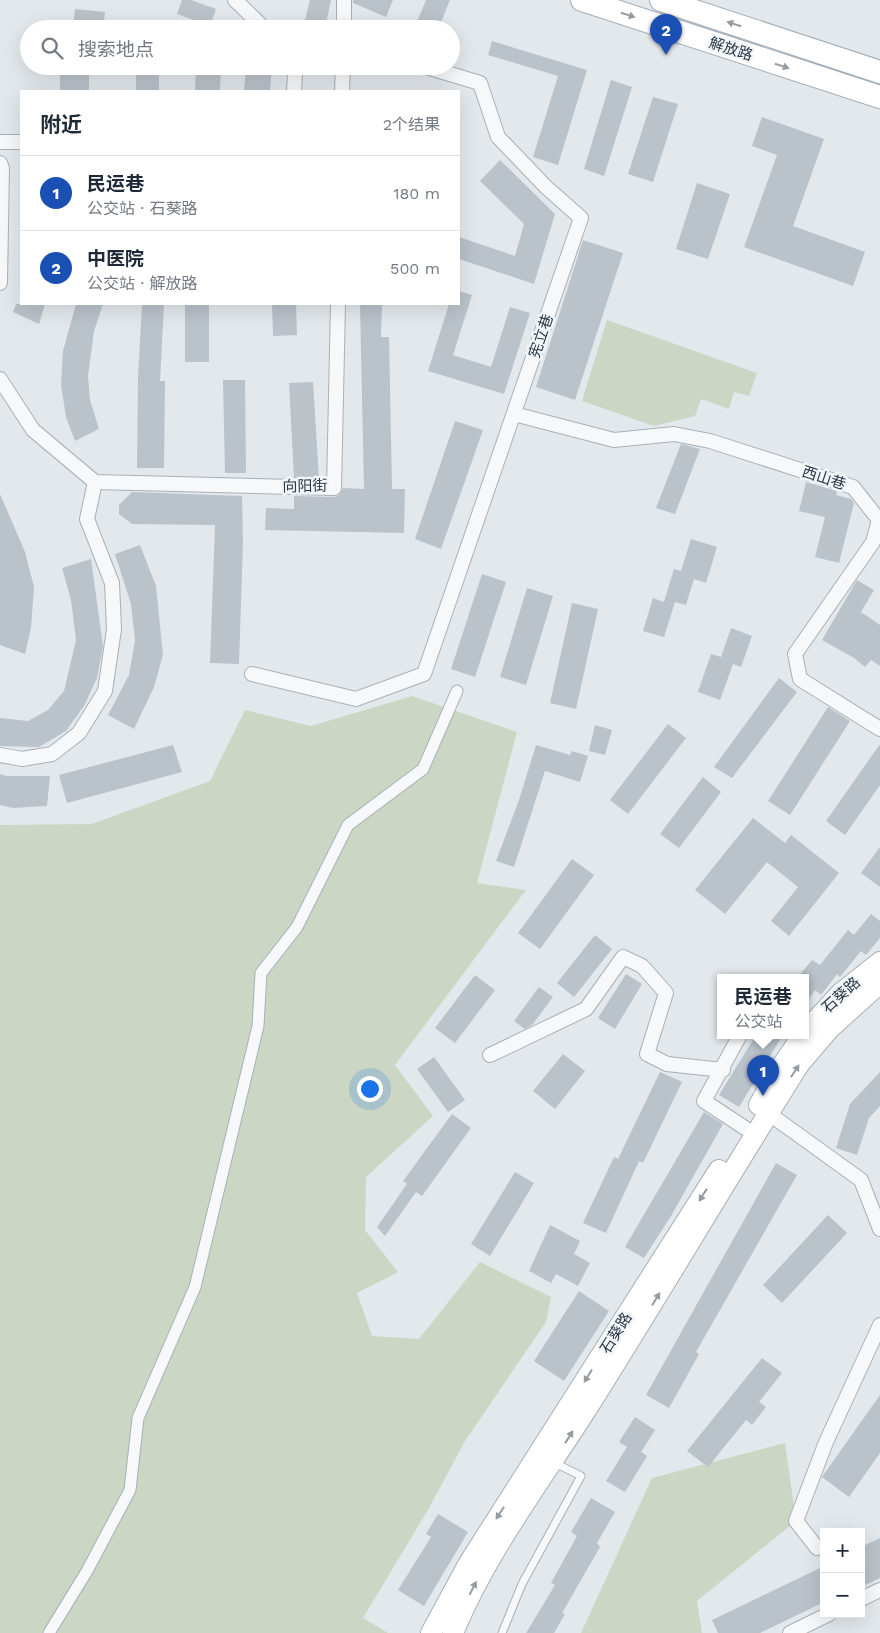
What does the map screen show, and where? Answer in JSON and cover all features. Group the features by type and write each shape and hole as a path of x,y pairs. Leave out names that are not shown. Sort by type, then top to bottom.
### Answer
{"main road":[{"name":"解放路","path":"582,0 880,97"},
{"name":"解放路","path":"661,0 880,72"},
{"name":"石葵路","path":"809,1028 841,993 880,962"},
{"path":"453,1633 470,1594 498,1543 553,1462 695,1236 764,1110 814,1045 850,1008 880,983"},
{"name":"石葵路","path":"431,1633 484,1539 745,1128 764,1110 776,1073 800,1039"}],"street":[{"path":"235,0 256,20"},
{"path":"344,0 344,20"},
{"path":"294,90 295,75"},
{"path":"342,90 343,75"},
{"name":"宪立巷","path":"252,674 356,699 424,674 581,218 546,187 498,137 480,82 455,75"},
{"path":"0,142 20,142"},
{"path":"0,163 2,168 0,283"},
{"name":"向阳街","path":"95,482 334,488 338,305"},
{"path":"0,379 33,430 95,482 87,519 112,583 114,629 104,691 80,732 52,754 22,759 0,756"},
{"name":"西山巷","path":"514,414 614,440 674,434 710,441 853,487 879,520 877,543 795,654 800,679 880,729"},
{"path":"49,1633 87,1571 130,1490 138,1418 195,1287 258,1026 261,973 297,927 348,825 423,769 457,691"},
{"path":"490,1056 586,1009 622,958 642,966 666,993 647,1054 667,1064 723,1070"},
{"path":"738,1039 723,1070 704,1101 745,1128"},
{"path":"764,1110 861,1180 880,1229"},
{"path":"817,1548 796,1521 826,1442 880,1326"},
{"path":"865,1597 880,1590"},
{"path":"790,1633 821,1618"}],"lane":[{"path":"502,1633 522,1584 581,1476 553,1462"}],"green space":[{"path":"607,320 757,373 749,396 734,392 729,409 701,399 695,416 654,426 582,401"},
{"path":"412,696 517,732 477,883 526,890 395,1065 433,1116 366,1177 365,1230 398,1272 357,1293 372,1336 419,1339 480,1262 551,1297 546,1322 465,1441 429,1508 363,1618 388,1633 0,1633 0,825 92,824 210,781 245,710 311,726"},
{"path":"785,1443 796,1521 697,1601 702,1633 581,1633 652,1478"}],"building":[{"path":"182,0 191,0 216,9 212,20 194,20 177,14"},
{"path":"310,0 331,0 327,20 305,20"},
{"path":"353,0 393,0 386,17 353,3"},
{"path":"426,0 450,0 442,20 418,20"},
{"path":"75,9 105,12 104,20 74,20"},
{"path":"492,41 587,70 558,165 533,157 558,76 488,55"},
{"path":"60,75 89,75 89,90 60,90"},
{"path":"136,75 159,75 159,90 136,90"},
{"path":"196,75 221,75 220,90 195,90"},
{"path":"245,75 271,75 270,90 244,90"},
{"path":"611,80 632,87 604,176 584,169"},
{"path":"653,97 678,104 653,182 628,174"},
{"path":"762,117 824,139 793,226 865,252 853,286 744,247 777,155 752,146"},
{"path":"500,160 555,214 534,284 460,259 460,237 515,256 524,224 480,181"},
{"path":"697,183 730,194 708,259 676,249"},
{"path":"583,240 623,253 575,400 536,387"},
{"path":"460,291 472,295 453,355 491,367 510,307 530,313 504,394 428,371 449,305 460,305"},
{"path":"16,304 45,305 39,324 13,312"},
{"path":"76,305 103,305 94,331 88,376 90,400 99,429 75,441 66,417 61,385 63,351"},
{"path":"142,305 164,305 160,381 165,381 164,468 137,468 138,378"},
{"path":"185,305 209,305 209,362 185,362"},
{"path":"272,305 296,305 297,335 273,336"},
{"path":"360,305 382,305 381,337 389,337 392,489 405,489 404,533 265,530 266,508 294,509 294,496 334,497 339,495 343,488 364,489"},
{"path":"223,380 245,380 246,473 225,473"},
{"path":"313,382 319,479 294,478 289,383"},
{"path":"455,421 483,430 441,549 415,539"},
{"path":"681,444 700,449 675,514 656,508"},
{"path":"806,482 837,491 836,495 851,499 854,503 839,563 815,557 825,517 799,511"},
{"path":"132,492 242,496 243,541 239,664 210,663 215,525 132,524 119,514 119,505"},
{"path":"0,494 25,552 34,587 31,628 25,654 0,645"},
{"path":"691,539 717,547 706,583 694,579 686,605 675,602 664,637 643,631 653,598 664,602 674,569 681,571"},
{"path":"140,545 156,586 163,655 154,687 134,729 108,715 129,675 135,640 131,604 115,554"},
{"path":"91,559 103,646 97,678 84,706 66,731 39,747 0,746 0,718 28,721 48,710 64,691 76,640 71,600 62,568"},
{"path":"482,574 506,582 475,677 451,669"},
{"path":"857,580 874,590 861,612 880,625 880,666 871,660 865,667 854,658 822,640"},
{"path":"527,588 553,596 526,685 500,677"},
{"path":"572,603 598,609 576,709 550,703"},
{"path":"731,628 752,636 741,667 733,664 720,700 698,692 711,654 721,657"},
{"path":"779,678 797,692 732,778 714,767"},
{"path":"828,707 850,721 790,815 768,801"},
{"path":"668,724 686,738 628,814 610,800"},
{"path":"595,725 612,730 605,755 589,751"},
{"path":"880,744 880,785 845,835 826,821"},
{"path":"173,745 182,772 67,803 59,775"},
{"path":"536,745 570,755 572,751 588,756 580,782 545,771 514,867 496,861 519,800"},
{"path":"0,774 7,776 50,776 47,806 13,808 0,805"},
{"path":"703,777 721,792 679,848 660,834"},
{"path":"753,818 785,843 791,835 839,873 789,936 771,921 798,887 767,862 725,914 695,890"},
{"path":"880,847 880,887 861,873"},
{"path":"572,859 594,875 540,949 518,933"},
{"path":"871,914 880,921 880,938 866,955 861,951 840,977 837,974 821,995 815,990 809,999 809,974 800,974 812,960 820,965 848,930 854,935"},
{"path":"595,935 612,949 574,997 557,983"},
{"path":"626,974 642,984 615,1029 598,1018"},
{"path":"475,975 495,990 455,1043 435,1028"},
{"path":"539,987 553,997 532,1025 525,1029 514,1021"},
{"path":"754,1039 781,1039 739,1107 719,1095"},
{"path":"563,1054 585,1071 555,1109 533,1091"},
{"path":"434,1057 465,1100 448,1112 417,1069"},
{"path":"660,1072 682,1082 643,1163 639,1161 606,1233 583,1223 614,1157 618,1159"},
{"path":"880,1072 880,1106 869,1118 857,1155 836,1148 850,1104"},
{"path":"704,1112 723,1124 671,1216 644,1258 625,1247"},
{"path":"452,1114 471,1128 422,1196 416,1192 385,1236 377,1227 407,1184 403,1181"},
{"path":"776,1163 797,1175 696,1352 699,1354 669,1408 646,1395"},
{"path":"515,1172 534,1183 490,1256 471,1244"},
{"path":"828,1215 847,1233 782,1303 763,1285"},
{"path":"550,1225 580,1241 574,1254 590,1263 578,1286 556,1274 551,1283 529,1271"},
{"path":"579,1291 609,1311 564,1381 534,1361"},
{"path":"762,1358 782,1373 759,1402 766,1407 752,1425 746,1420 708,1467 687,1451"},
{"path":"880,1395 880,1453 849,1497 822,1477"},
{"path":"635,1417 655,1430 641,1452 647,1456 625,1492 606,1481 627,1447 619,1442"},
{"path":"591,1498 615,1512 597,1543 600,1547 562,1613 565,1614 554,1633 526,1633 555,1585 551,1583 577,1536 571,1532"},
{"path":"438,1514 468,1532 424,1606 398,1590 431,1537 426,1534"},
{"path":"880,1538 880,1578 865,1585 865,1573 865,1545"},
{"path":"820,1568 820,1604 760,1633 718,1633 712,1620"}],"place":[{"name":"中医院","path":"666,55"},
{"name":"民运巷","path":"763,1096"}]}
